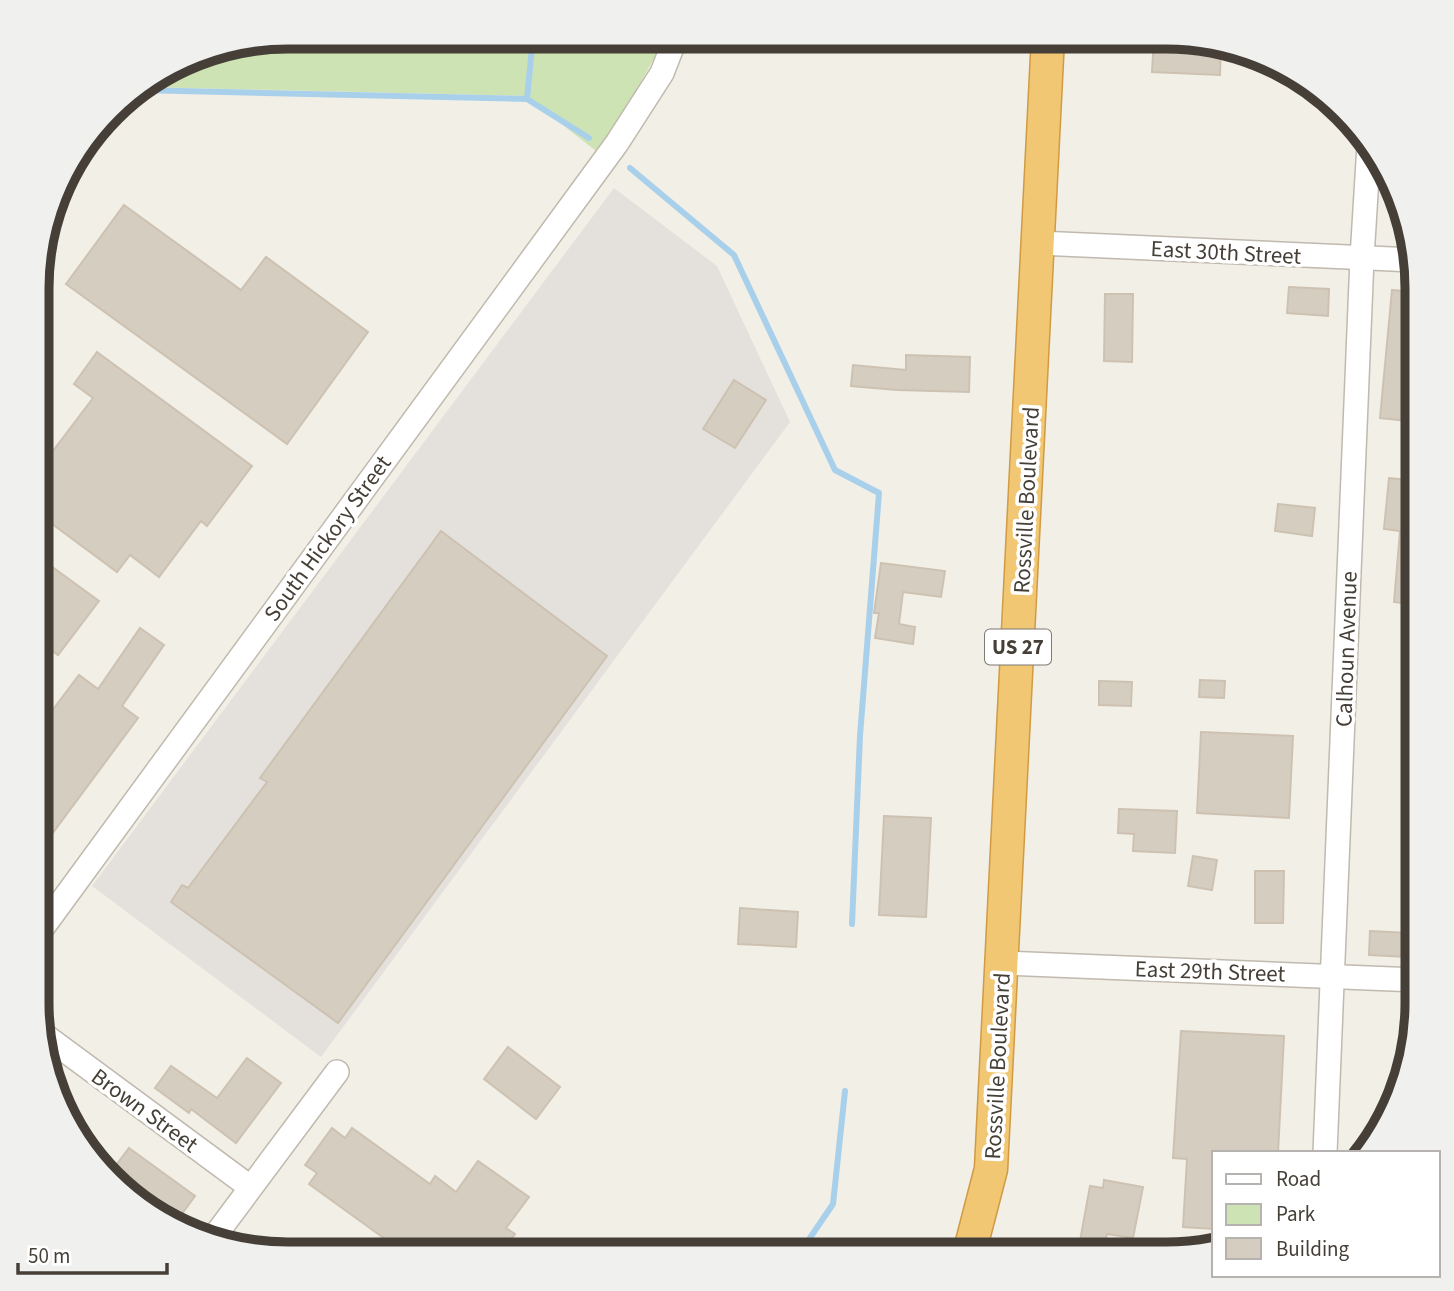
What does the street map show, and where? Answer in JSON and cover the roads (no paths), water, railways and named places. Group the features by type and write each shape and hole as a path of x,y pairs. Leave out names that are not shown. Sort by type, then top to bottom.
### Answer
{"highway":[{"name":"Rossville Boulevard","path":"972,1241 991,1169 1047,50"}],"street":[{"name":"South Hickory Street","path":"50,918 617,144 662,73 671,49"},
{"name":"Calhoun Avenue","path":"1325,1151 1368,160"},
{"name":"East 30th Street","path":"1039,243 1402,260"},
{"name":"East 29th Street","path":"1002,963 1405,979"},
{"name":"Brown Street","path":"53,1042 250,1187"},
{"path":"218,1231 337,1072"}],"waterway":[{"path":"527,99 532,49"},
{"path":"153,90 527,99 589,138"},
{"path":"630,168 734,255 835,470 879,493 860,736 852,924"},
{"path":"808,1241 833,1204 845,1091"}]}
